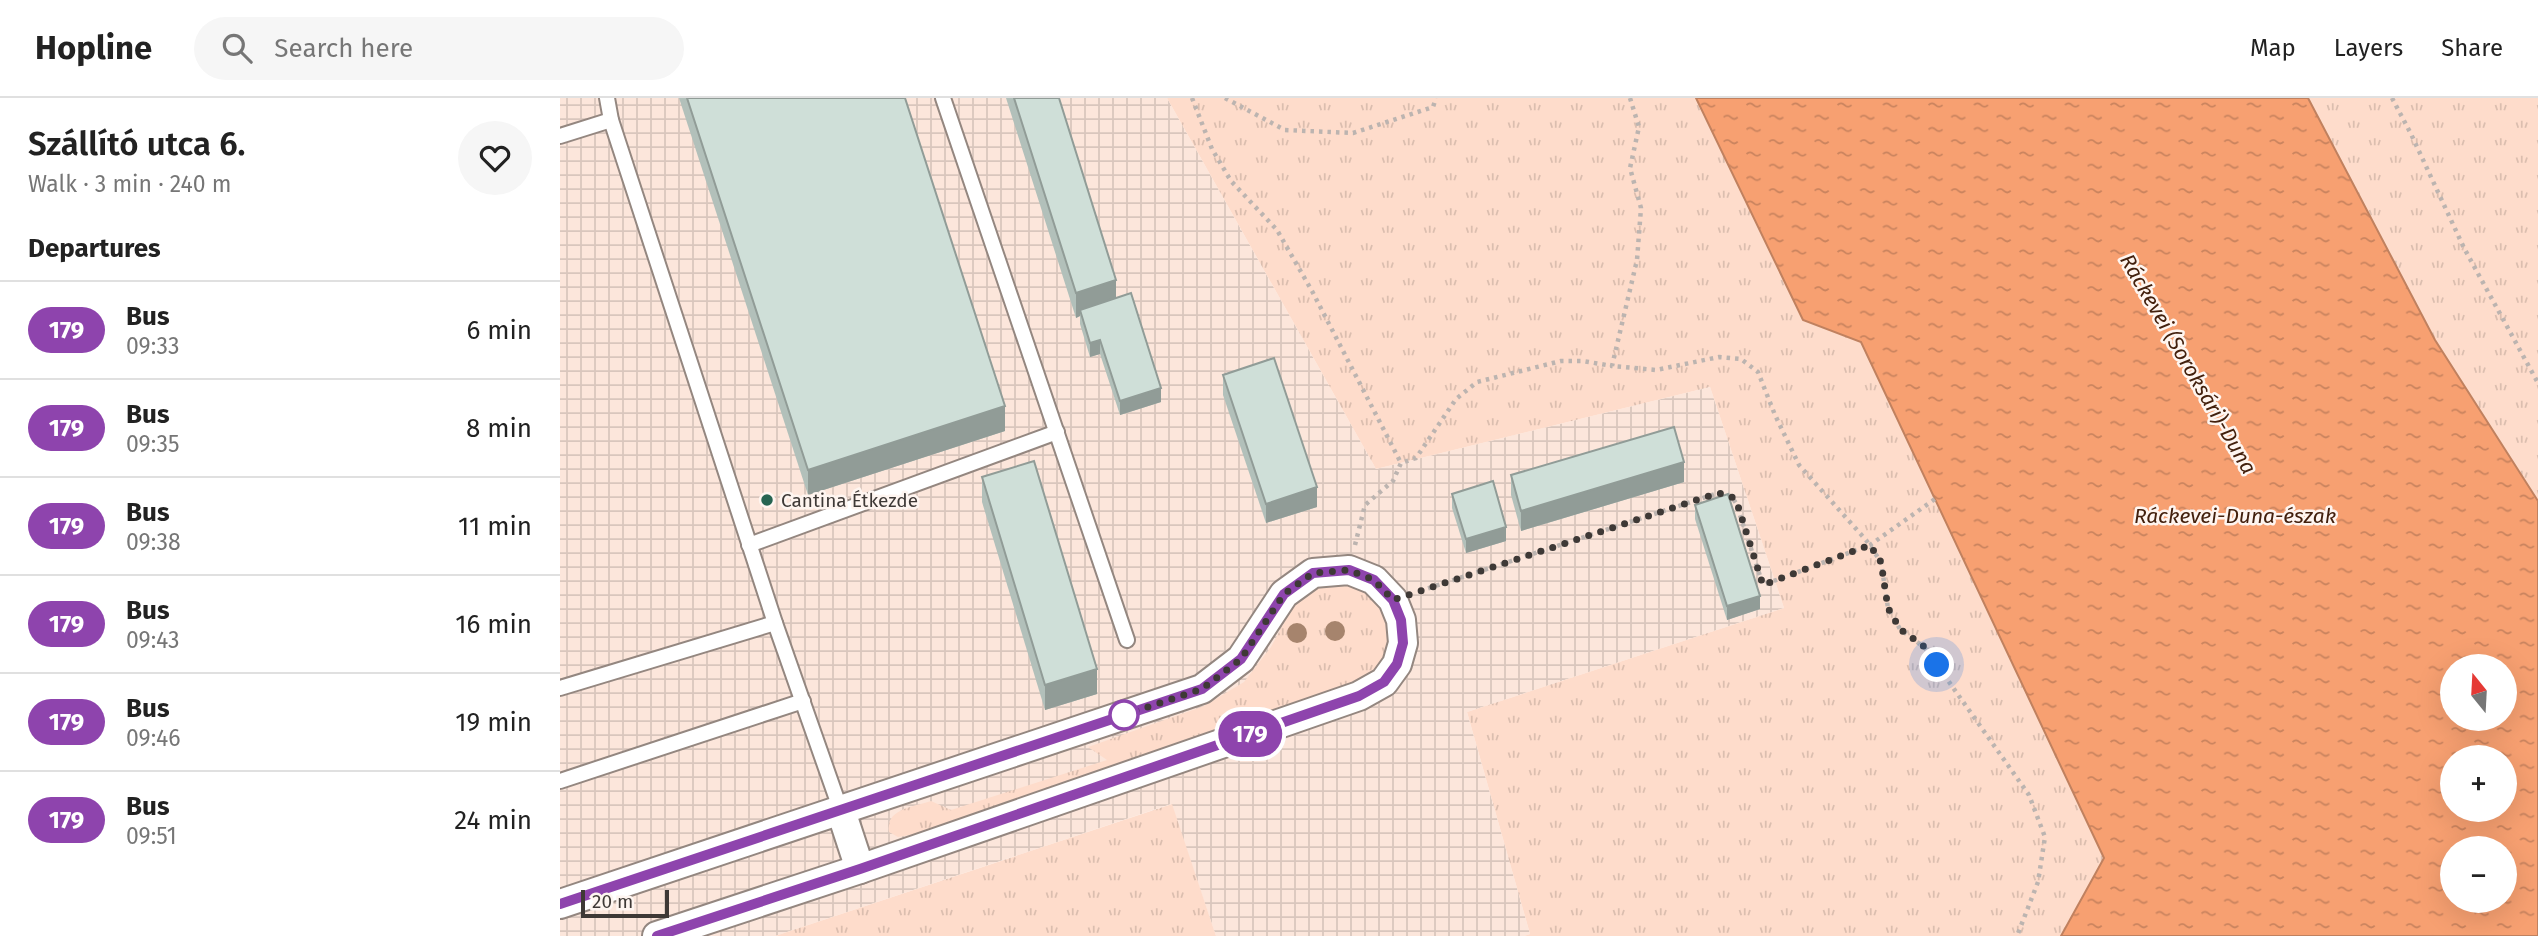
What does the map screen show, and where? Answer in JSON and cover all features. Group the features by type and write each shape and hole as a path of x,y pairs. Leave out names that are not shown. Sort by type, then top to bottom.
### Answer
{"street":[{"path":"560,904 1202,689 1241,659 1284,594 1313,573 1349,570 1374,580 1393,600 1401,620 1403,643 1397,664 1384,682 1359,696 860,869 657,936"},
{"path":"841,811 860,869"}],"lane":[{"path":"607,98 611,120 749,545 841,811"},
{"path":"943,98 1127,640"},
{"path":"560,136 611,120"},
{"path":"749,545 1057,432"},
{"path":"560,688 775,622"},
{"path":"560,781 803,701"}],"path":[{"path":"1192,98 1212,149 1231,181 1277,230 1401,463"},
{"path":"1225,98 1285,130 1353,133 1433,107 1436,98"},
{"path":"1612,366 1637,260 1642,208 1630,168 1639,127 1630,98"},
{"path":"2392,98 2417,145 2464,248 2538,383"},
{"path":"1349,570 1365,505 1393,481 1401,463 1416,458 1456,399 1477,382 1561,361 1656,370 1719,357 1741,359 1758,372 1799,466 1870,545 1881,562 1888,608 1900,629 1926,648 2029,795 2045,837 2038,882 2017,936"},
{"path":"1393,600 1718,493 1731,496 1737,503 1763,585 1870,545 1935,499"}],"shaded area":[{"path":"560,98 1167,98 1376,469 1710,387 1784,608 1467,712 1530,934 1524,936 1216,936 1171,804 775,936 560,936"}],"green space":[{"path":"1167,98 1696,98 1803,320 1861,342 2104,858 2061,936 1524,936 1530,934 1467,712 1784,608 1710,387 1376,469"},
{"path":"2308,98 2538,98 2538,501 2435,340"},
{"path":"1342,583 1371,595 1384,609 1388,618 1388,659 1365,686 926,832 898,837 889,832 891,818 909,807 931,801 951,810 1107,760 1088,747 1204,706 1244,682 1271,647 1295,602 1308,591 1325,584"},
{"path":"1172,804 1216,936 775,936"}],"water":[{"name":"Ráckevei-Duna-észak","path":"1696,98 2308,98 2435,340 2538,501 2538,936 2061,936 2104,858 1861,342 1803,320"}],"building":[{"path":"687,98 905,98 1005,406 808,470"},
{"path":"1014,98 1059,98 1116,280 1076,293"},
{"path":"1131,293 1161,388 1120,401 1100,340 1090,343 1080,310"},
{"path":"1274,358 1317,487 1266,504 1223,375"},
{"path":"1674,427 1684,462 1521,511 1511,475"},
{"path":"1034,461 1097,669 1045,685 982,477"},
{"path":"1493,481 1506,527 1466,539 1452,494"},
{"path":"1728,494 1760,596 1727,606 1695,505"}],"bus line":[{"name":"179","path":"560,904 1202,689 1241,659 1284,594 1313,573 1349,570 1374,580 1393,600 1401,620 1403,643 1397,664 1384,682 1359,696 860,869 657,936"}],"place":[{"name":"Cantina Étkezde","path":"767,500"}],"route":[{"path":"1124,715 1202,689 1241,659 1284,594 1313,573 1349,570 1374,580 1393,600 1718,493 1731,496 1737,503 1763,585 1870,545 1881,562 1888,608 1900,629 1926,648 1937,665"}],"water label":[{"name":"Ráckevei (Soroksári)-Duna","path":"2188,364"}]}
